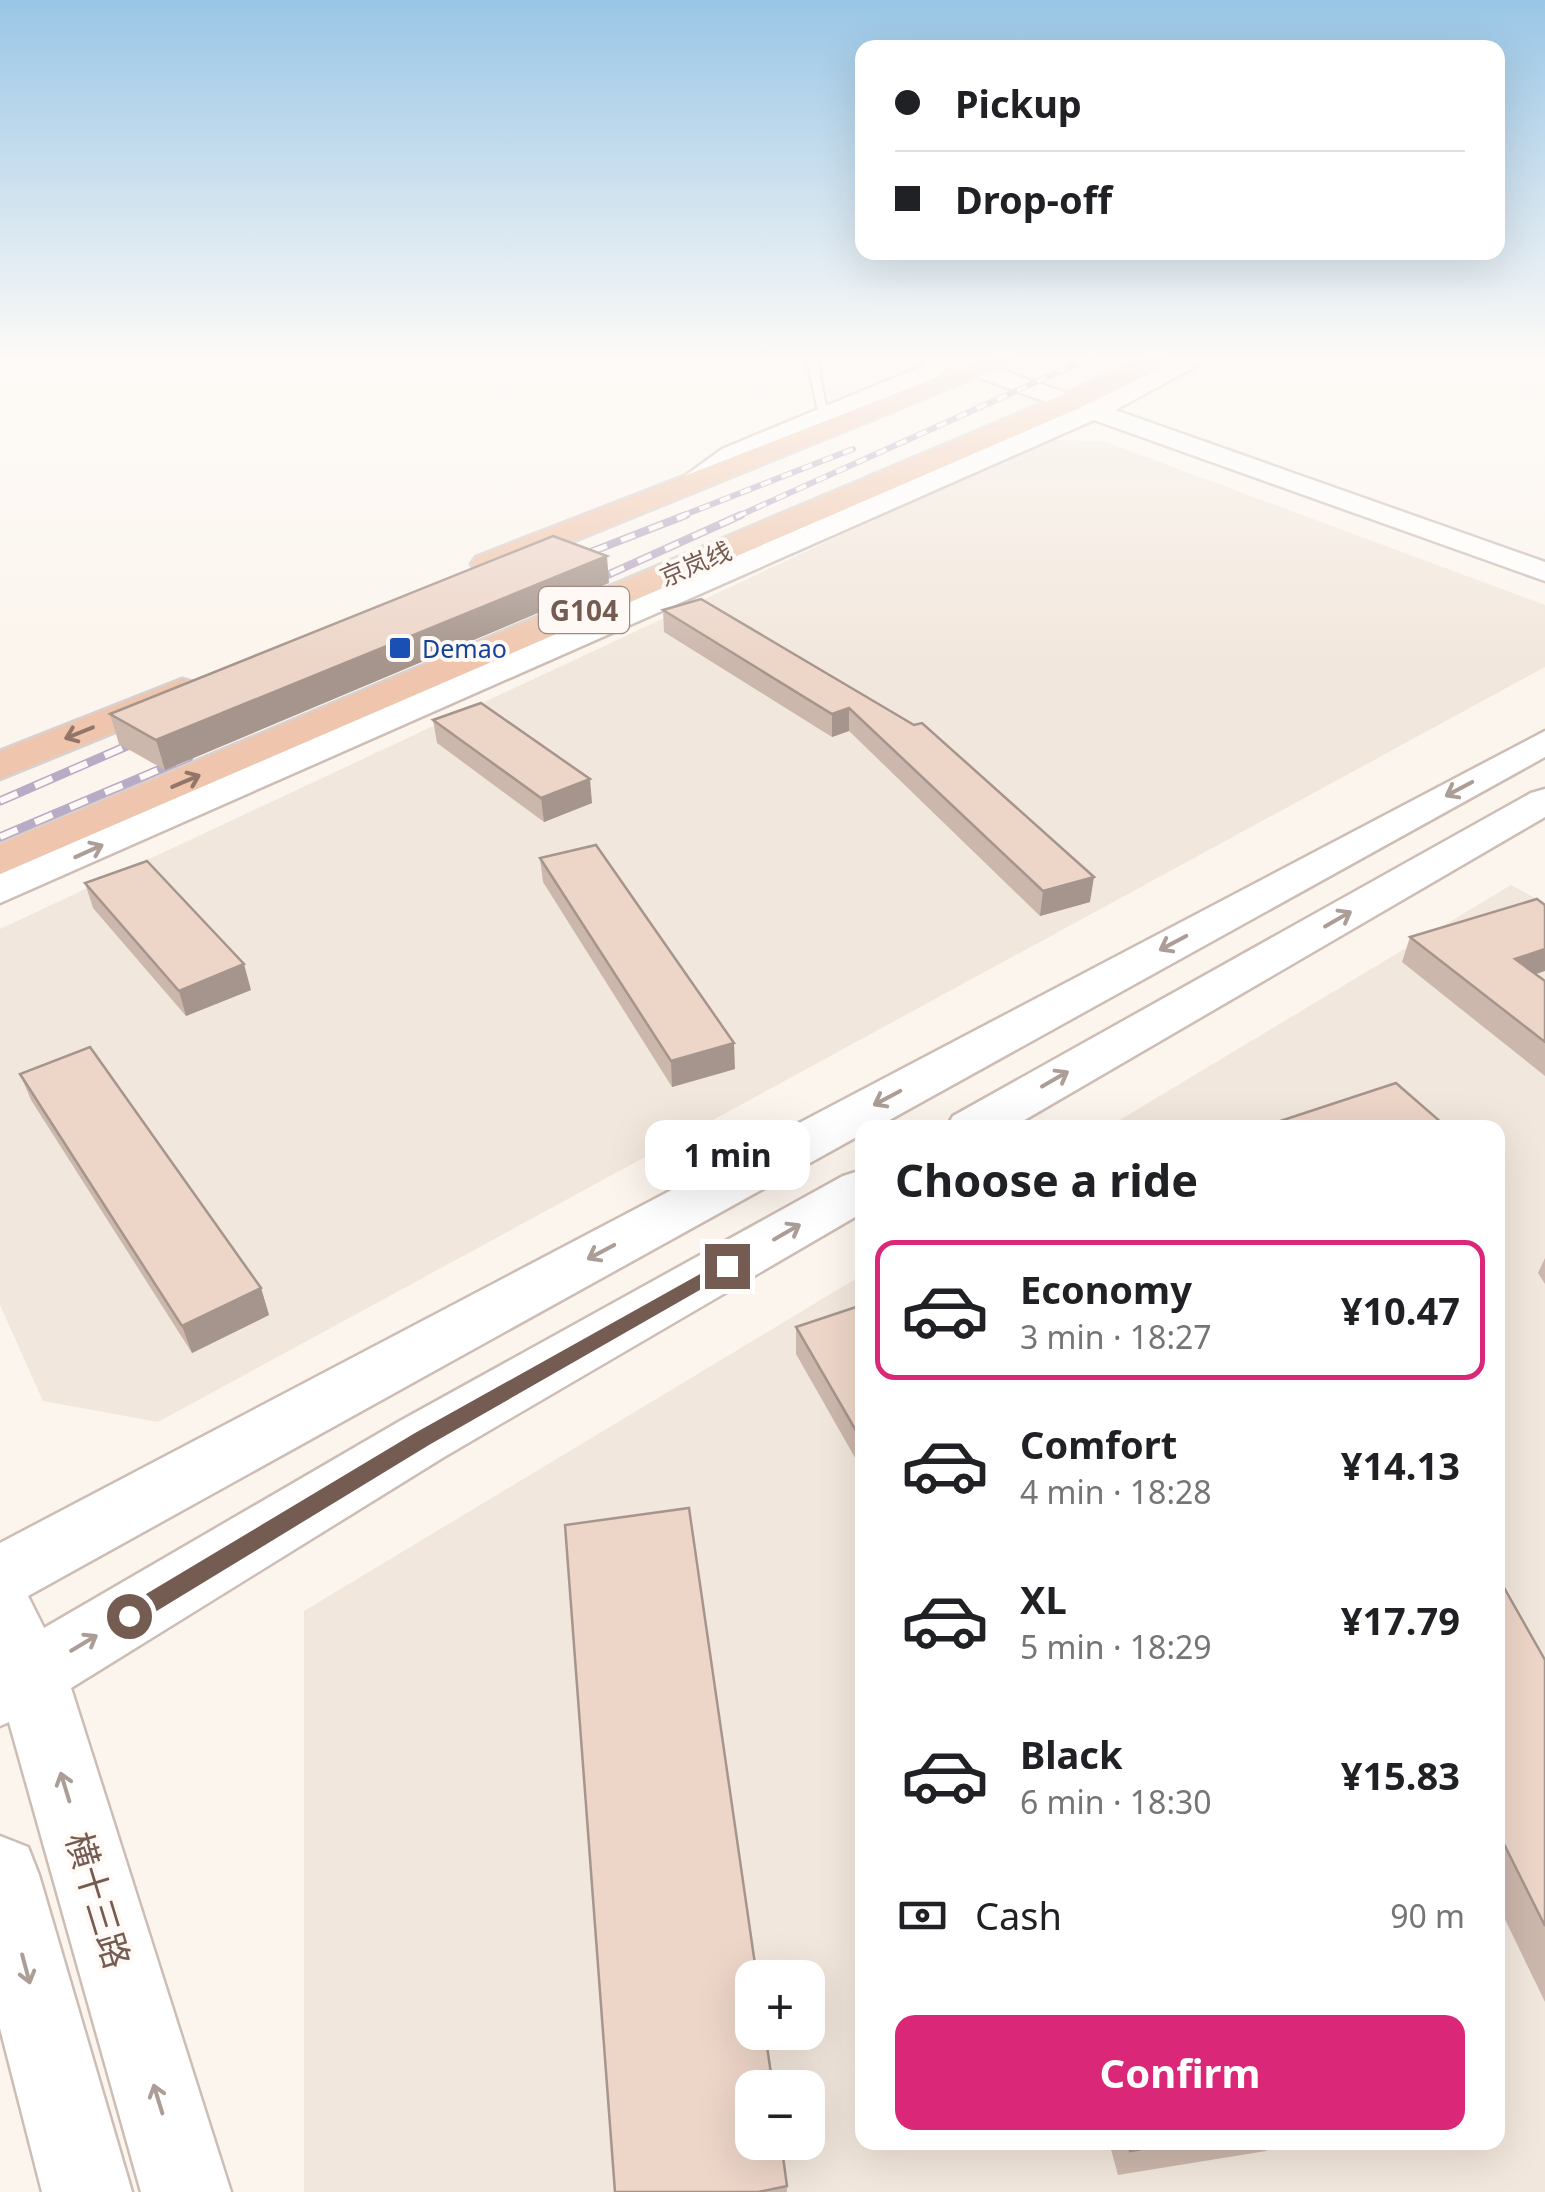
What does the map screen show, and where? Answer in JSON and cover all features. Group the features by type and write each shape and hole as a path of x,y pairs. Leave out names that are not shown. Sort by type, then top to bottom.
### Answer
{"highway":[{"name":"G104","path":"461,576 755,457"},
{"name":"京岚线","path":"0,860 957,457"},
{"path":"0,766 221,674"}],"street":[{"path":"688,484 729,457"},
{"path":"0,890 966,457"},
{"path":"1247,457 1545,572"},
{"path":"1269,457 1545,550"},
{"path":"0,1577 1545,742"},
{"path":"984,1120 1545,801"},
{"path":"10,1660 422,1439 855,1193"},
{"name":"横十三路","path":"10,1660 186,2192"},
{"path":"0,1876 88,2192"}],"shaded area":[{"path":"1007,457 1147,457 1545,605 1545,667 158,1422 43,1401 0,1305 0,929"},
{"path":"1511,885 1545,903 1545,2192 304,2192 304,1611 855,1279 855,2150 1505,2150 1505,1120 1120,1120"}],"building":[{"path":"553,536 607,556 156,740 110,714"},
{"path":"701,599 914,725 922,723 1094,877 1043,891 849,708 832,714 663,610"},
{"path":"481,703 590,779 541,798 433,720"},
{"path":"596,845 734,1043 671,1061 540,858"},
{"path":"147,861 244,964 179,991 85,883"},
{"path":"1537,899 1545,905 1545,949 1515,959 1545,981 1545,1042 1410,937"},
{"path":"90,1047 261,1288 182,1326 20,1074"},
{"path":"1396,1083 1439,1120 1283,1120"},
{"path":"855,1307 855,1429 796,1327"},
{"path":"689,1508 754,1960 735,1960 735,2050 768,2050 770,2070 735,2070 735,2160 783,2160 787,2186 758,2192 615,2192 565,1525"},
{"path":"1505,1589 1545,1660 1545,1926 1505,1846"}],"railway":[{"path":"679,517 832,457"},
{"path":"736,517 869,457"},
{"path":"565,562 686,515"},
{"path":"583,586 741,515"},
{"path":"0,801 150,736"},
{"path":"0,837 189,757"}],"place":[{"name":"Demao","path":"400,648"}],"route":[{"path":"129,1616 422,1439 727,1266"}]}
